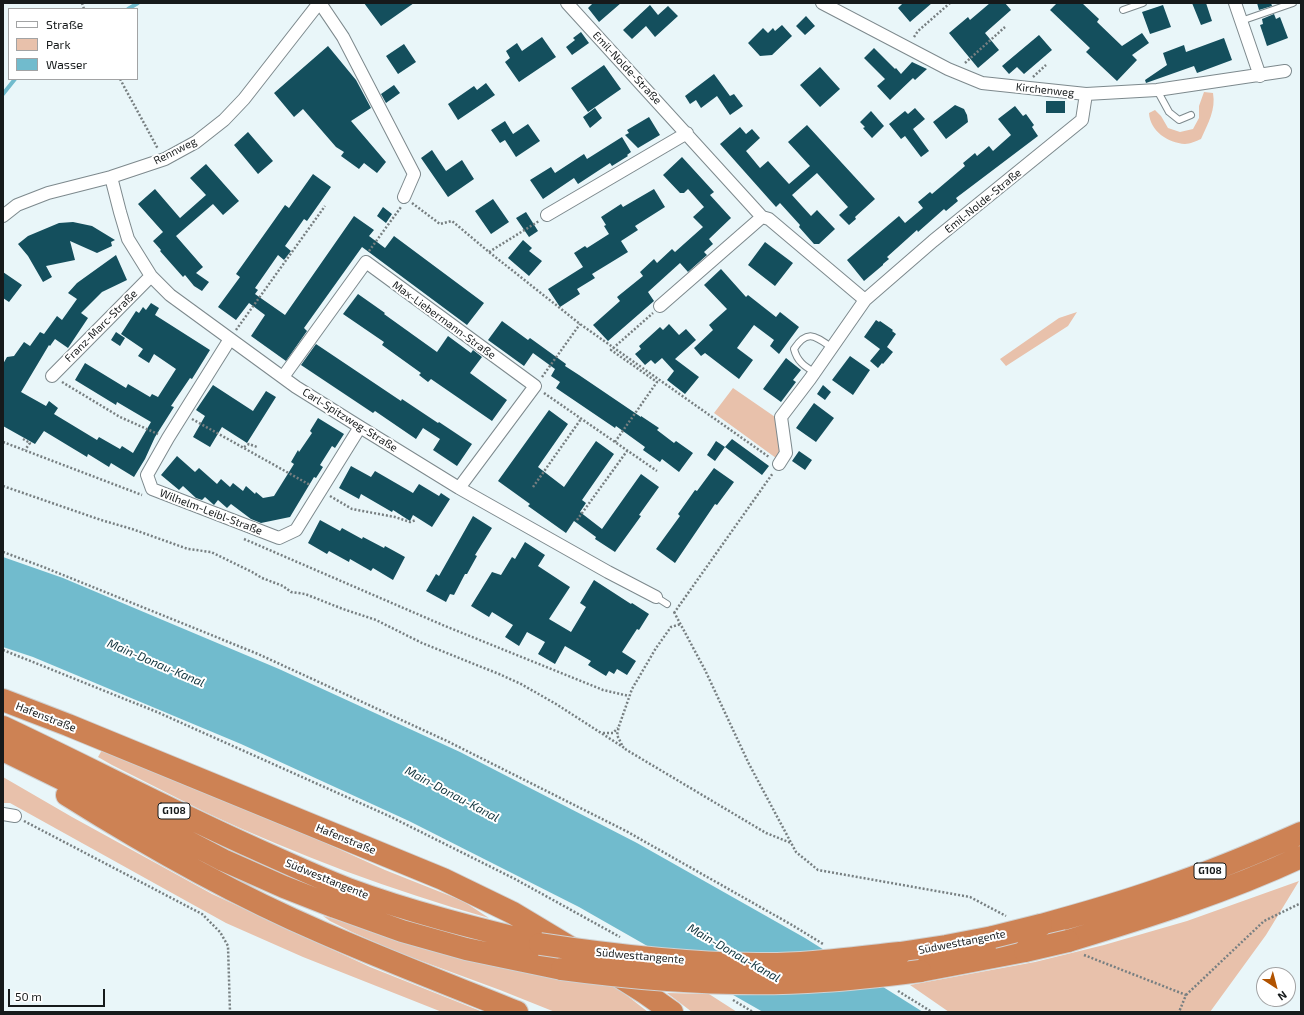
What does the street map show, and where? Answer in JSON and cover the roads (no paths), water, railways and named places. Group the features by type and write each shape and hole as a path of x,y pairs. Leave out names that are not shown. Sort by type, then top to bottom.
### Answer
{"highway":[{"name":"Hafenstraße","path":"3,700 68,725 443,879 513,913 645,993 672,1012"},
{"name":"Südwesttangente","path":"3,727 173,811 348,889 434,916 540,944 643,958 758,964 822,962 946,946 1041,925 1116,904 1216,869 1301,833"},
{"name":"Südwesttangente","path":"3,750 160,827 223,860 334,907 402,931 466,949 562,969 600,974 705,982 760,983 823,981 920,971 1025,951 1068,941 1122,925 1220,890 1301,857"},
{"path":"3,756 101,816 198,872 253,900 320,932 517,1012"}],"street":[{"name":"Rennweg","path":"3,216 17,205 48,193 111,177 164,159 196,142 224,120 244,99 320,3 343,37 414,174 404,198"},
{"name":"Emil-Nolde-Straße","path":"567,3 762,217 769,219 865,300"},
{"name":"Kirchenweg","path":"822,3 957,73 982,83 1086,94 1111,89 1157,90 1285,72"},
{"path":"1235,3 1260,76"},
{"name":"Emil-Nolde-Straße","path":"779,464 786,453 781,417 865,300 933,241 1082,120 1086,94"},
{"path":"548,215 687,133"},
{"name":"Carl-Spitzweg-Straße","path":"111,177 128,239 151,276 170,295 283,377 360,427 460,488 608,572 661,600"},
{"path":"660,306 762,217"},
{"name":"Max-Liebermann-Straße","path":"283,377 366,262 535,386 460,488"},
{"name":"Franz-Marc-Straße","path":"52,376 151,276"},
{"name":"Wilhelm-Leibl-Straße","path":"230,339 168,438 147,475 152,489 279,538 296,530 360,427"}],"lane":[{"path":"1123,10 1143,3"},
{"path":"1241,21 1293,3"},
{"path":"1157,90 1169,112 1179,120 1192,115"},
{"path":"814,372 800,362 795,355 794,349 799,341 807,337 815,336 832,347"}],"water":[{"name":"Main-Donau-Kanal","path":"3,557 63,578 279,669 460,752 637,843 805,938 923,1012 763,1012 579,907 409,821 241,744 33,657 3,647"}],"waterway":[{"path":"130,8 138,3"},
{"path":"3,94 14,80"}]}
